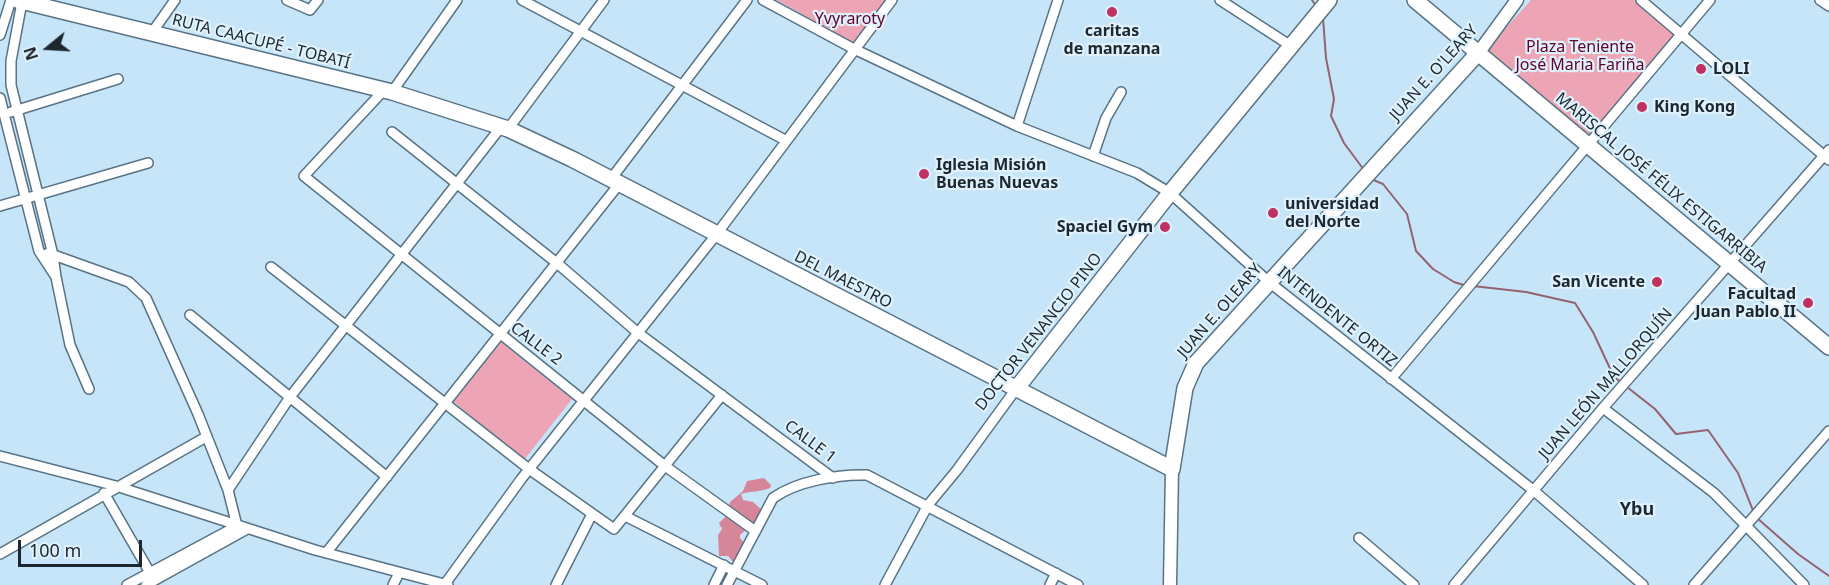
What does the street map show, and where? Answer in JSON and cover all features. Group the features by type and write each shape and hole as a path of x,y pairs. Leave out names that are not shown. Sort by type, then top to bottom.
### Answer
{"main road":[{"name":"DOCTOR VENANCIO PINO","path":"1017,389 1170,193 1329,0"},
{"name":"MARISCAL JOSÉ FÉLIX ESTIGARRIBIA","path":"1414,0 1479,52 1730,266 1829,347"},
{"name":"RUTA CAACUPÉ - TOBATÍ","path":"23,1 388,91 502,127"},
{"name":"JUAN E. O'LEARY","path":"1373,166 1479,52"},
{"name":"DEL MAESTRO","path":"502,127 615,181 1172,469"},
{"name":"JUAN E. OLEARY","path":"1172,469 1189,375 1207,349 1373,166"}],"street":[{"path":"151,34 175,0"},
{"path":"287,0 310,10 318,0"},
{"path":"388,91 457,0"},
{"path":"522,0 785,140"},
{"path":"228,490 290,397 400,255 604,0"},
{"path":"326,553 558,264 682,85 747,0"},
{"name":"INTENDENTE ORTIZ","path":"763,0 854,49 1017,126 1137,173 1170,193 1269,282 1533,490 1643,585"},
{"path":"0,456 116,486 326,553 446,584 529,470 716,235 892,0"},
{"path":"1017,126 1058,0"},
{"path":"1220,0 1295,41"},
{"name":"JUAN E. O'LEARY","path":"1479,52 1517,0"},
{"path":"1641,0 1827,155"},
{"path":"1391,380 1710,0"},
{"path":"1820,0 1829,6"},
{"path":"0,35 23,1"},
{"path":"23,1 11,61 11,85 53,255 70,345 89,389"},
{"path":"2,115 118,79"},
{"name":"CALLE 2","path":"388,91 304,176 664,466 754,530"},
{"path":"1093,156 1106,118 1120,92"},
{"path":"0,98 2,115 39,251 56,277"},
{"path":"392,132 558,264"},
{"name":"JUAN LEÓN MALLORQUÍN","path":"1454,585 1603,408 1827,155"},
{"path":"0,206 148,163"},
{"path":"39,251 129,282 146,298 168,344 228,490 237,526"},
{"name":"CALLE 1","path":"558,264 637,332 833,478 849,474 867,475 1078,585"},
{"path":"271,267 529,470 614,529 722,395"},
{"path":"190,315 387,477"},
{"name":"DOCTOR VENANCIO PINO","path":"885,585 928,505 1017,389"},
{"path":"1603,408 1714,493 1804,585"},
{"path":"1694,585 1829,431"},
{"path":"0,554 116,486 206,437"},
{"name":"JUAN E. OLEARY","path":"1170,585 1172,469"},
{"path":"727,585 754,530 773,498 784,490 833,478"},
{"path":"104,493 152,581"},
{"path":"556,585 592,514"},
{"path":"625,516 762,585"},
{"path":"152,581 237,526"},
{"path":"127,585 152,581 247,529"},
{"path":"1359,538 1414,585"},
{"path":"714,585 724,565"},
{"path":"393,585 399,573"},
{"path":"1050,585 1056,573"}],"green space":[{"name":"Yvyraroty","path":"777,0 886,0 854,43"},
{"name":"Plaza Teniente José Maria Fariña","path":"1531,0 1634,0 1676,33 1590,138 1485,51"},
{"path":"501,342 572,399 524,460 453,401"}],"shaded area":[{"path":"764,478 771,485 770,488 741,494 743,500 753,502 761,509 762,516 740,535 748,548 745,561 735,564 728,556 719,556 718,535 722,529 719,523 726,516 730,502 743,491 747,481"}],"waterway":[{"path":"1312,0 1316,6"},
{"path":"1323,18 1326,58 1334,99 1331,116 1344,143 1364,170"},
{"path":"1371,179 1383,184 1407,214 1416,251 1433,269 1454,282 1467,286"},
{"path":"1473,286 1526,292 1575,303 1593,332 1614,377 1622,383"},
{"path":"1627,387 1655,409 1676,434 1708,430 1738,473 1754,513"},
{"path":"1757,518 1798,554 1829,576"}],"place":[{"name":"caritas de manzana","path":"1112,12"},
{"name":"LOLI","path":"1701,69"},
{"name":"King Kong","path":"1642,107"},
{"name":"Iglesia Misión Buenas Nuevas","path":"924,174"},
{"name":"universidad del Norte","path":"1273,213"},
{"name":"Spaciel Gym","path":"1165,227"},
{"name":"San Vicente","path":"1657,282"},
{"name":"Facultad Juan Pablo II","path":"1808,303"}],"district":[{"name":"Ybu","path":"1637,510"}]}
